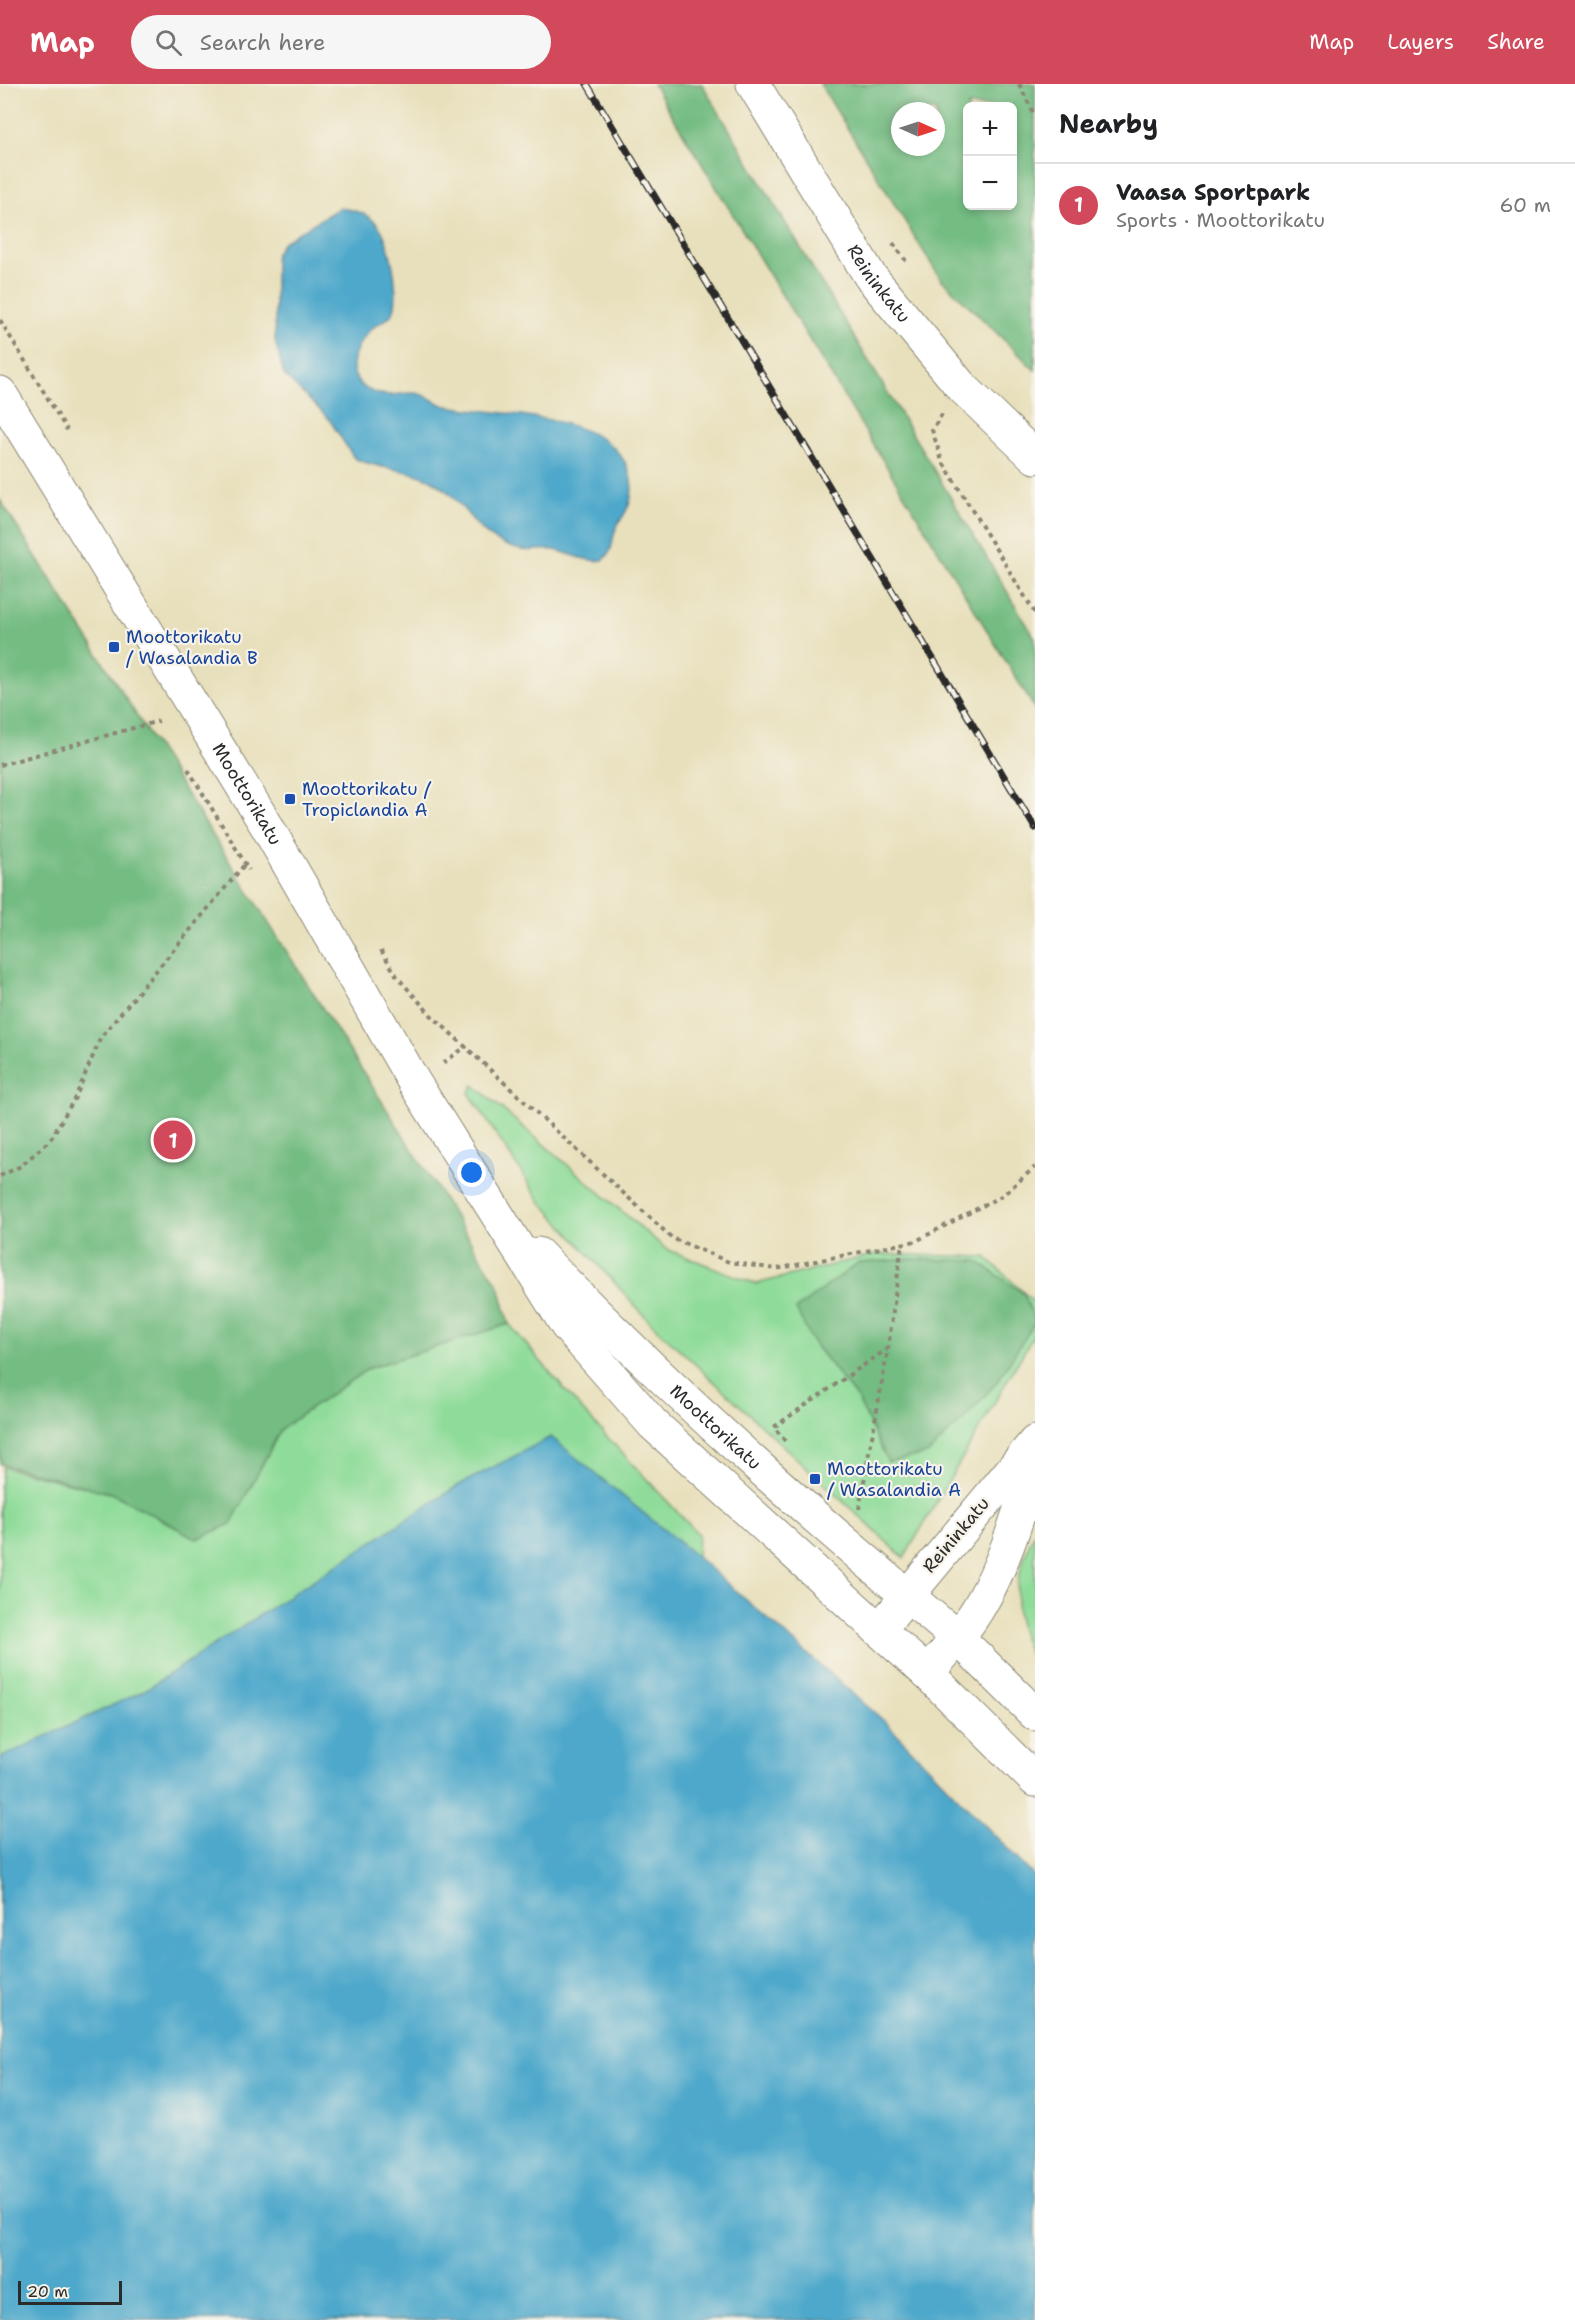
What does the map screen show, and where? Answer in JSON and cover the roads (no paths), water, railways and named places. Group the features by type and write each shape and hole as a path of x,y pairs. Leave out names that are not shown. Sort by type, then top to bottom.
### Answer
{"main road":[{"name":"Reininkatu","path":"753,84 870,276 960,385 1035,457"},
{"name":"Moottorikatu","path":"0,393 265,823 414,1082 567,1326 653,1424 927,1673 1035,1780"},
{"name":"Moottorikatu","path":"486,1200 600,1319 843,1544 957,1638 1035,1713"},
{"name":"Reininkatu","path":"879,1630 905,1595 1035,1442"},
{"name":"Reininkatu","path":"927,1673 957,1638 984,1599 1012,1532 1035,1462"}],"water":[{"path":"339,208 361,213 373,220 379,227 389,249 396,290 394,310 390,317 370,330 358,346 353,364 357,380 378,394 418,393 447,406 548,420 574,426 598,436 616,450 628,469 632,484 629,504 616,529 610,552 603,560 585,559 554,550 522,550 502,543 489,536 445,489 433,481 354,458 329,419 284,375 275,341 275,255 283,242"},
{"path":"551,1437 697,1557 883,1720 1035,1877 1035,2320 0,2320 0,1758 145,1690 459,1485"}],"railway":[{"path":"587,84 1035,828"}],"place":[{"name":"Moottorikatu / Wasalandia B","path":"114,647"},
{"name":"Moottorikatu / Tropiclandia A","path":"290,799"},
{"name":"Vaasa Sportpark","path":"173,1140"},
{"name":"Moottorikatu / Wasalandia A","path":"815,1479"}]}
